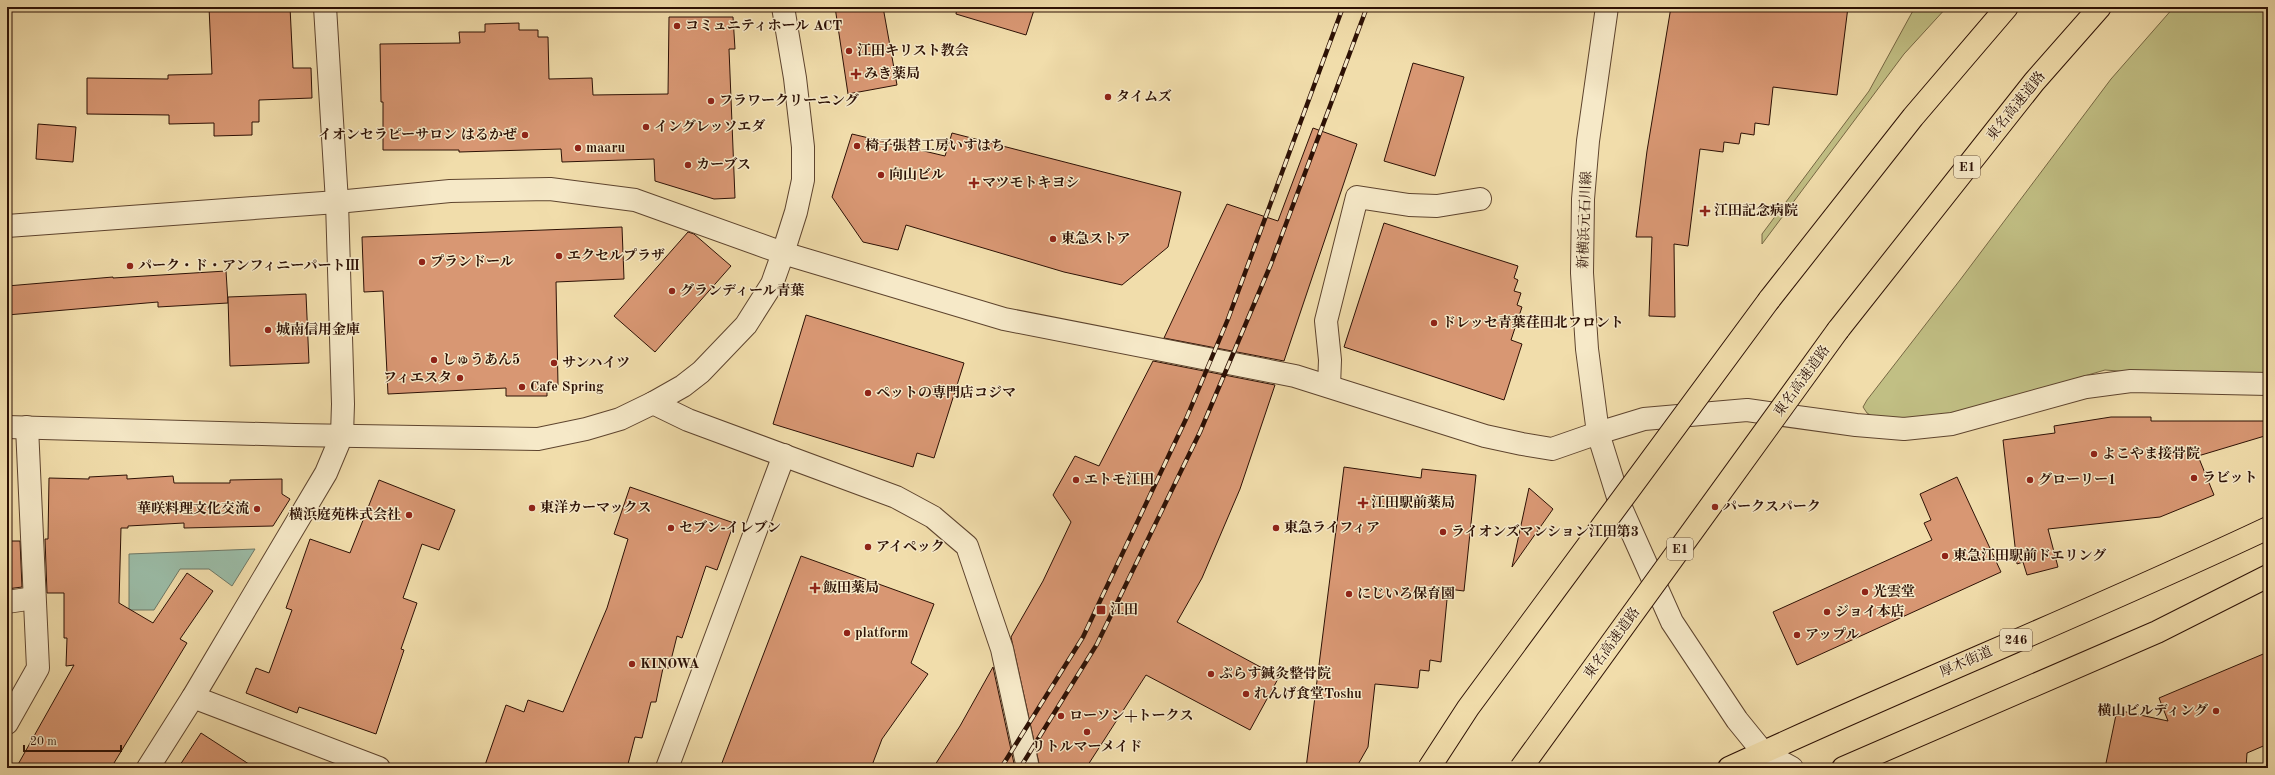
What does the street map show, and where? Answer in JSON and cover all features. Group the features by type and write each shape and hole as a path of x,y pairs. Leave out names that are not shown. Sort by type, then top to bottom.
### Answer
{"highway":[{"path":"1430,768 1468,708 1769,300 1913,117 2007,7"},
{"name":"東名高速道路","path":"1522,768 1838,330 2034,82 2100,7"},
{"name":"厚木街道","path":"1730,768 1765,760 2268,528"},
{"path":"1843,768 2157,632 2268,576"}],"street":[{"path":"148,768 193,697 326,473 342,435 343,404 337,202 325,7"},
{"path":"7,723 38,668 34,598 17,427 538,438 586,429 620,419 653,404 701,372 746,325 772,284 796,212 801,186 803,147 796,78 783,7"},
{"name":"新横浜元石川線","path":"1607,7 1588,141 1583,199 1582,273 1587,349 1598,433 1622,510 1672,622 1765,760"},
{"path":"7,226 337,202 450,191 550,189 635,200 783,253 1004,319 1281,373 1329,386 1485,436 1552,449 1644,419 1746,410 1856,425 1904,429 1952,424 2086,387 2131,381 2268,384"},
{"path":"1329,386 1330,360 1326,321 1357,197 1409,205 1437,206 1480,199"},
{"path":"653,404 688,420 896,497 933,517 967,546 1002,648 1028,768"},
{"path":"666,768 784,455"},
{"path":"7,602 34,598"},
{"path":"193,697 380,768"},
{"path":"1765,760 1792,768"}],"shaded area":[{"path":"1915,7 1947,7 1904,54 1762,244 1762,234 1869,91"},
{"path":"2174,7 2268,7 2268,379 2239,380 2105,370 1957,413 1881,421 1867,413 1863,407 1867,400 1960,280 2111,79"},
{"path":"255,549 232,586 209,569 180,569 154,610 129,610 129,554"}],"building":[{"path":"209,7 290,7 293,68 311,68 312,98 259,100 259,122 252,122 252,135 214,136 214,123 169,124 169,115 87,114 87,78 168,79 168,75 212,74"},
{"path":"835,7 883,7 897,85 848,94"},
{"path":"957,7 1035,7 1026,35 956,14"},
{"path":"1671,7 1848,7 1837,95 1773,87 1769,125 1755,123 1754,135 1741,133 1739,144 1724,142 1723,152 1700,149 1688,246 1674,244 1675,317 1649,316 1652,237 1636,237 1647,151"},
{"path":"669,17 733,17 735,49 729,49 735,198 714,199 655,181 654,159 562,162 561,149 459,152 459,150 383,150 383,102 381,102 380,44 460,43 459,32 485,32 485,24 519,23 519,30 538,30 538,37 548,37 549,79 592,78 593,95 668,94"},
{"path":"1413,63 1464,77 1435,176 1384,161"},
{"path":"38,124 76,127 73,162 36,159"},
{"path":"1313,128 1357,144 1284,361 1164,338 1227,204 1278,221"},
{"path":"952,133 1181,192 1168,247 1122,285 1064,272 906,225 898,250 863,242 832,197 852,134 945,156"},
{"name":"ドレッセ青葉荏田北フロント","path":"1384,223 1518,266 1514,278 1518,280 1514,291 1521,293 1517,305 1522,307 1511,340 1522,344 1504,400 1344,347"},
{"path":"622,227 624,279 556,282 558,385 547,385 547,396 506,396 506,388 388,394 383,291 364,292 362,237"},
{"name":"グランディール青葉","path":"688,232 694,234 731,266 655,352 614,316"},
{"path":"226,271 228,303 158,307 158,302 7,315 7,286 113,277"},
{"name":"城南信用金庫","path":"306,294 309,363 230,366 228,297"},
{"name":"ペットの専門店コジマ","path":"806,315 964,363 934,458 917,453 913,467 773,424"},
{"path":"1153,361 1275,385 1240,489 1202,578 1177,622 1279,677 1250,730 1146,675 1086,768 1040,768 1011,637 1043,581 1071,522 1053,495 1075,456 1099,466"},
{"path":"2111,417 2151,417 2151,421 2268,421 2268,435 2198,456 2214,495 2160,517 2048,529 2058,567 2027,575 2023,562 2017,564 2003,440 2055,433 2054,426"},
{"path":"1344,467 1421,478 1422,469 1476,475 1464,591 1448,589 1441,662 1430,660 1429,671 1420,670 1418,688 1375,684 1368,747 1356,768 1306,768"},
{"path":"127,475 127,479 173,476 174,483 230,483 230,480 282,479 282,494 290,499 273,526 184,528 184,523 128,526 128,528 121,528 119,603 153,623 187,573 213,591 180,639 187,643 111,768 16,768 74,665 66,666 67,638 64,638 64,593 47,593 45,539 48,539 49,478 89,479 89,477"},
{"name":"東急江田駅前ドエリング","path":"1957,477 2001,572 1797,665 1773,612 1932,540 1924,523 1931,520 1920,494"},
{"path":"379,480 455,510 439,550 422,544 403,598 417,603 401,649 404,650 376,734 299,707 297,713 246,693 256,668 269,673 292,610 286,608 310,539 350,553"},
{"name":"KINOWA","path":"630,487 734,523 717,570 706,566 682,638 677,636 669,668 663,668 656,702 651,702 642,738 635,737 627,768 484,768 506,705 524,712 528,700 563,712 607,608 628,539 614,534"},
{"path":"1529,488 1553,509 1512,567"},
{"path":"7,541 20,541 22,587 7,589"},
{"name":"platform","path":"801,556 934,604 911,663 928,674 882,739 871,768 720,768"},
{"path":"2268,652 2268,744 2247,753 2246,768 2105,768 2117,710 2168,721 2159,698"},
{"path":"993,667 1015,768 933,768 960,726"},
{"path":"201,733 255,768 178,768"}],"railway":[{"path":"1001,768 1083,637 1186,419 1228,319 1343,7"},
{"path":"1020,768 1097,644 1200,432 1271,264 1367,7"}],"place":[{"name":"コミュニティホール ACT","path":"677,26"},
{"name":"江田キリスト教会","path":"849,51"},
{"name":"みき薬局","path":"856,74"},
{"name":"タイムズ","path":"1108,97"},
{"name":"フラワークリーニング","path":"711,101"},
{"name":"イングレッソエダ","path":"646,127"},
{"name":"イオンセラピーサロン はるかぜ","path":"525,135"},
{"name":"椅子張替工房いすはち","path":"857,146"},
{"name":"maaru","path":"578,148"},
{"name":"カーブス","path":"688,165"},
{"name":"向山ビル","path":"881,175"},
{"name":"マツモトキヨシ","path":"974,183"},
{"name":"江田記念病院","path":"1705,211"},
{"name":"東急ストア","path":"1053,239"},
{"name":"エクセルプラザ","path":"559,256"},
{"name":"プランドール","path":"422,262"},
{"name":"パーク・ド・アンフィニーパートⅢ","path":"130,266"},
{"name":"グランディール青葉","path":"672,291"},
{"name":"ドレッセ青葉荏田北フロント","path":"1434,323"},
{"name":"城南信用金庫","path":"268,330"},
{"name":"しゅうあん5","path":"434,360"},
{"name":"サンハイツ","path":"554,363"},
{"name":"フィエスタ","path":"460,378"},
{"name":"Cafe Spring","path":"522,387"},
{"name":"ペットの専門店コジマ","path":"868,393"},
{"name":"よこやま接骨院","path":"2094,454"},
{"name":"ラビット","path":"2194,478"},
{"name":"エトモ江田","path":"1076,480"},
{"name":"グローリー1","path":"2030,480"},
{"name":"江田駅前薬局","path":"1363,503"},
{"name":"パークスパーク","path":"1715,507"},
{"name":"東洋カーマックス","path":"532,508"},
{"name":"華咲料理文化交流","path":"257,509"},
{"name":"横浜庭苑株式会社","path":"409,515"},
{"name":"セブン-イレブン","path":"671,528"},
{"name":"東急ライフィア","path":"1276,528"},
{"name":"ライオンズマンション江田第3","path":"1443,532"},
{"name":"アイペック","path":"868,547"},
{"name":"東急江田駅前ドエリング","path":"1945,556"},
{"name":"飯田薬局","path":"815,588"},
{"name":"光雲堂","path":"1865,592"},
{"name":"にじいろ保育園","path":"1349,594"},
{"name":"江田","path":"1101,610"},
{"name":"ジョイ本店","path":"1827,612"},
{"name":"platform","path":"847,633"},
{"name":"アップル","path":"1797,635"},
{"name":"KINOWA","path":"632,664"},
{"name":"ぷらす鍼灸整骨院","path":"1211,674"},
{"name":"れんげ食堂Toshu","path":"1246,694"},
{"name":"横山ビルディング","path":"2216,711"},
{"name":"ローソン+トークス","path":"1061,716"},
{"name":"リトルマーメイド","path":"1087,732"}]}
